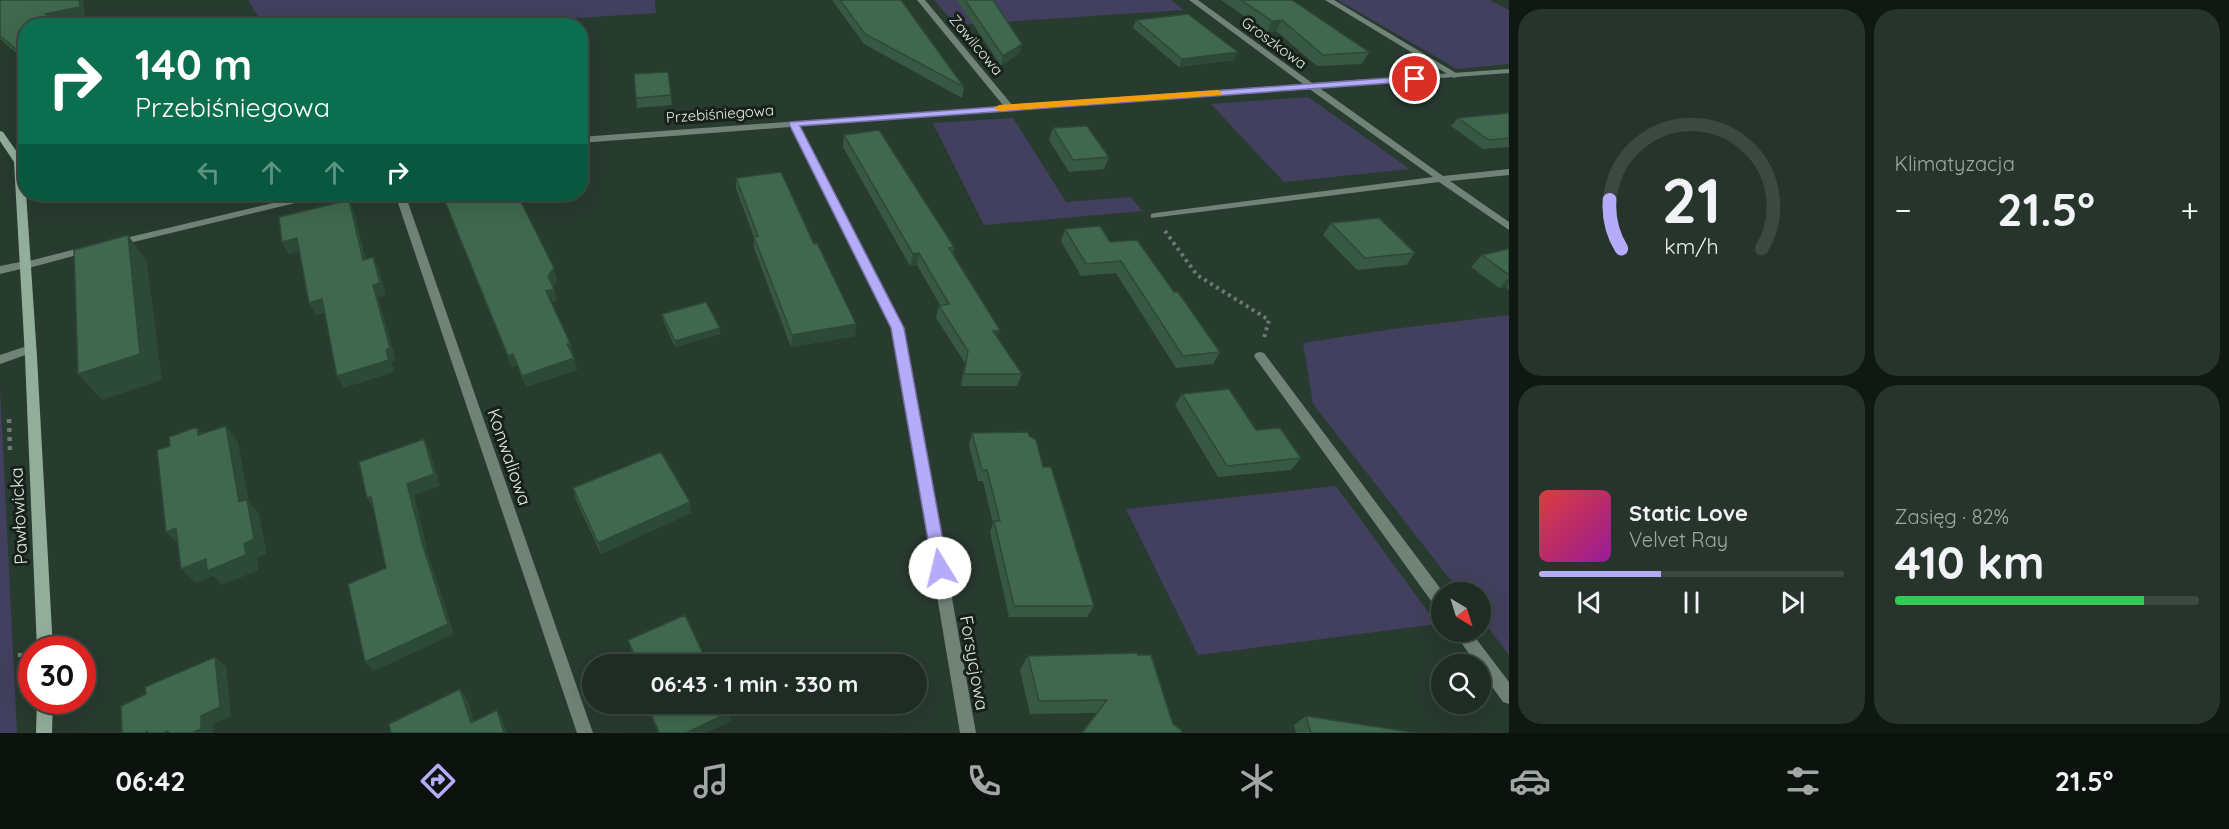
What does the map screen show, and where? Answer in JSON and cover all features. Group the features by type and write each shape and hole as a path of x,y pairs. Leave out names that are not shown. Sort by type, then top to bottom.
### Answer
{"street":[{"name":"Zawilcowa","path":"921,0 1010,108"},
{"name":"Groszkowa","path":"1193,0 1311,87 1509,227"},
{"path":"1329,0 1457,76"},
{"name":"Przebiśniegowa","path":"588,139 1509,71"},
{"name":"Forsycjowa","path":"794,124 898,328 968,733"},
{"name":"Pawłowicka","path":"0,134 18,161"},
{"path":"1155,216 1509,172"},
{"name":"Pawłowicka","path":"21,201 44,636"},
{"path":"0,270 292,201"},
{"name":"Konwaliowa","path":"402,201 585,733"},
{"path":"0,360 30,349"},
{"path":"1260,356 1431,589"},
{"path":"1469,642 1509,696"},
{"path":"44,733 45,714"}],"path":[{"path":"1155,216 1197,275 1269,320 1260,356"}],"shaded area":[{"path":"248,0 655,0 656,13 577,18 259,18"},
{"path":"934,0 1171,0 1184,10 956,25"},
{"path":"1338,0 1489,0 1509,10 1509,64 1457,69"},
{"path":"1308,97 1410,169 1284,182 1211,104"},
{"path":"1013,118 1066,202 1131,197 1142,211 984,225 933,123"},
{"path":"1509,315 1509,655 1491,631 1491,582 1452,582 1313,404 1303,343"},
{"path":"0,389 17,733 0,733"},
{"path":"1336,486 1431,616 1431,625 1198,655 1126,509"}],"building":[{"path":"0,0 79,0 80,7 45,14 50,18 18,18 18,51 0,36"},
{"path":"840,0 901,0 964,87 865,34"},
{"path":"965,0 993,0 1022,44 1003,56"},
{"path":"1241,0 1292,0 1369,52 1323,55 1282,20 1272,21"},
{"path":"1188,14 1238,52 1182,59 1136,20"},
{"path":"668,72 671,95 636,98 634,74"},
{"path":"1509,113 1509,138 1489,140 1458,118"},
{"path":"1087,126 1109,157 1073,160 1053,128"},
{"path":"879,130 954,247 949,248 1000,330 993,331 1022,374 964,374 968,351 939,306 949,304 919,253 913,254 844,135"},
{"path":"781,172 814,244 817,243 856,324 792,335 754,237 758,236 736,178"},
{"path":"349,201 363,260 373,257 380,283 373,285 390,348 386,350 389,360 337,376 322,299 309,303 297,238 282,242 279,217"},
{"path":"445,201 520,201 554,268 548,276 554,289 546,291 570,343 567,344 574,358 522,376 513,354 508,356"},
{"path":"1379,218 1415,253 1365,258 1331,223"},
{"path":"1100,226 1110,242 1137,240 1174,292 1178,292 1220,352 1183,356 1121,261 1086,264 1065,229"},
{"path":"128,235 140,354 78,374 74,250"},
{"path":"1509,249 1509,275 1482,255"},
{"path":"706,302 720,328 675,341 662,314"},
{"path":"1229,389 1256,430 1280,428 1301,458 1227,466 1182,394"},
{"path":"226,426 239,502 247,499 254,539 244,544 246,555 207,571 206,559 181,569 176,528 166,532 157,450 170,446 169,437 197,427 198,435"},
{"path":"1028,432 1029,436 1036,440 1043,467 1051,467 1094,606 1014,606 994,521 1000,521 987,470 982,470 972,433"},
{"path":"424,439 434,474 407,484 423,546 448,624 365,662 348,584 386,568 371,497 367,498 359,462"},
{"path":"661,452 690,502 598,543 573,488"},
{"path":"685,615 703,654 634,654 628,640"},
{"path":"1137,653 1138,655 1151,655 1173,724 1182,733 1082,733 1107,700 1039,701 1028,656"},
{"path":"215,657 220,707 201,716 201,729 192,733 169,733 168,731 148,733 147,731 122,733 121,706 146,694 145,687"},
{"path":"460,689 471,723 497,710 504,733 391,733 389,724"},
{"path":"651,714 726,714 686,733 659,733"},
{"path":"1306,716 1417,733 1311,733"}],"slow traffic":[{"path":"999,108 1218,93"}],"route":[{"path":"940,568 898,328 794,124 1415,79"}]}
